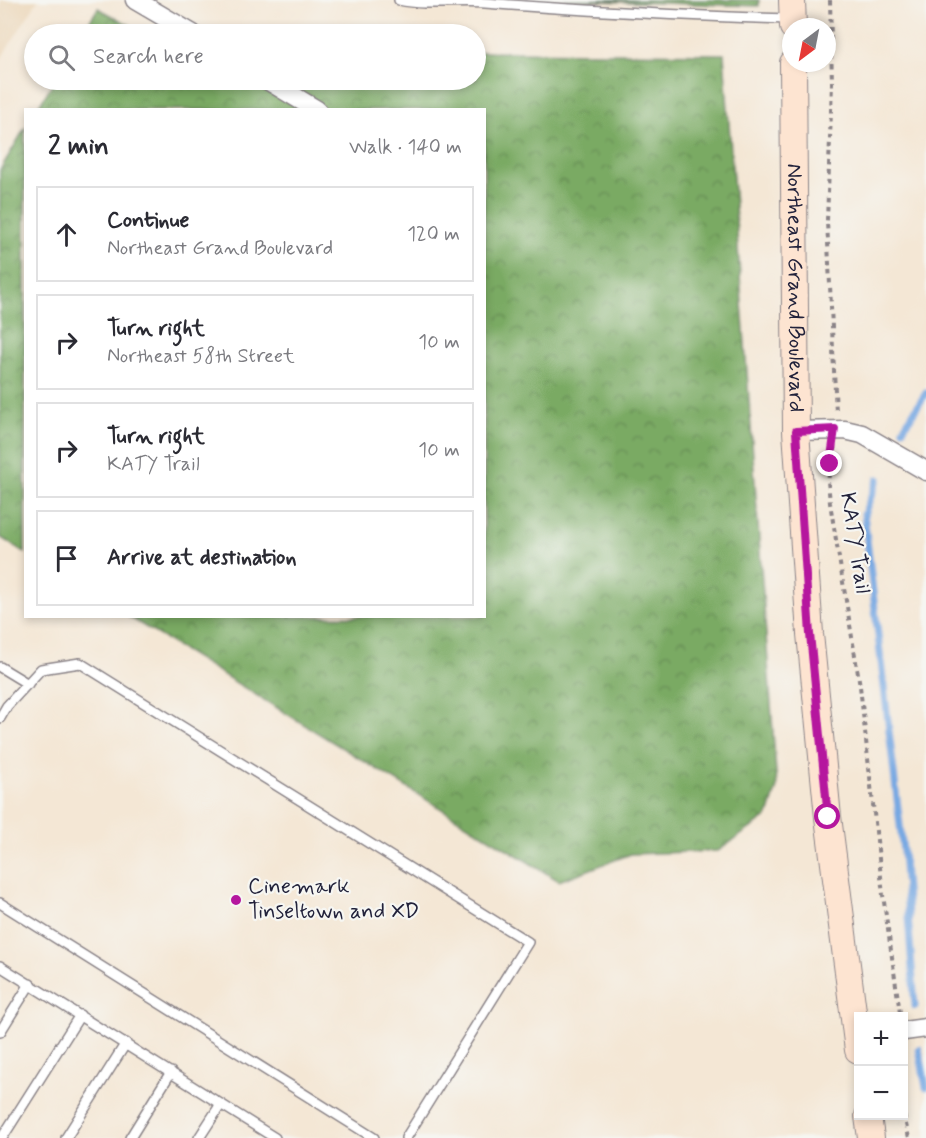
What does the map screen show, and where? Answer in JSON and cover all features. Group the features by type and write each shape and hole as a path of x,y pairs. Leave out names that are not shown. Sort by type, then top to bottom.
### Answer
{"street":[{"path":"135,0 175,24"},
{"name":"Northeast Grand Boulevard","path":"793,72 796,431 810,634 828,817 854,1013"},
{"path":"284,90 314,108"},
{"path":"796,431 835,429 862,434 926,471"},
{"path":"908,1030 926,1028"},
{"path":"869,1120 871,1138"}],"lane":[{"path":"399,0 413,3 460,1 628,12 793,15"},
{"path":"0,718 7,706 41,669 80,663 528,942 406,1138"},
{"path":"0,667 28,684"},
{"path":"0,903 374,1138"},
{"path":"0,966 126,1043 271,1137"},
{"path":"0,1032 30,984"},
{"path":"2,1138 80,1015"},
{"path":"66,1138 126,1043"},
{"path":"130,1138 171,1072"},
{"path":"199,1138 221,1104"}],"path":[{"name":"KATY Trail","path":"831,0 832,83 827,220 835,429 828,481 860,686 883,896 899,1012"},
{"path":"904,1120 909,1138"}],"shaded area":[{"path":"0,0 38,0 0,60"}],"green space":[{"path":"565,0 759,0 759,6"},
{"path":"98,8 128,24 88,24"},
{"path":"486,52 724,54 777,787 768,816 718,851 631,854 559,881 131,618 486,618 486,108 37,108 49,90 486,90"},
{"path":"24,130 24,552 0,537 0,170"}],"waterway":[{"path":"903,429 926,393"},
{"path":"878,479 864,514 903,851 915,1006"},
{"path":"919,1049 926,1087"}],"place":[{"name":"Cinemark Tinseltown and XD","path":"236,900"}],"route":[{"path":"828,817 810,634 796,431 835,429 830,464"}]}
